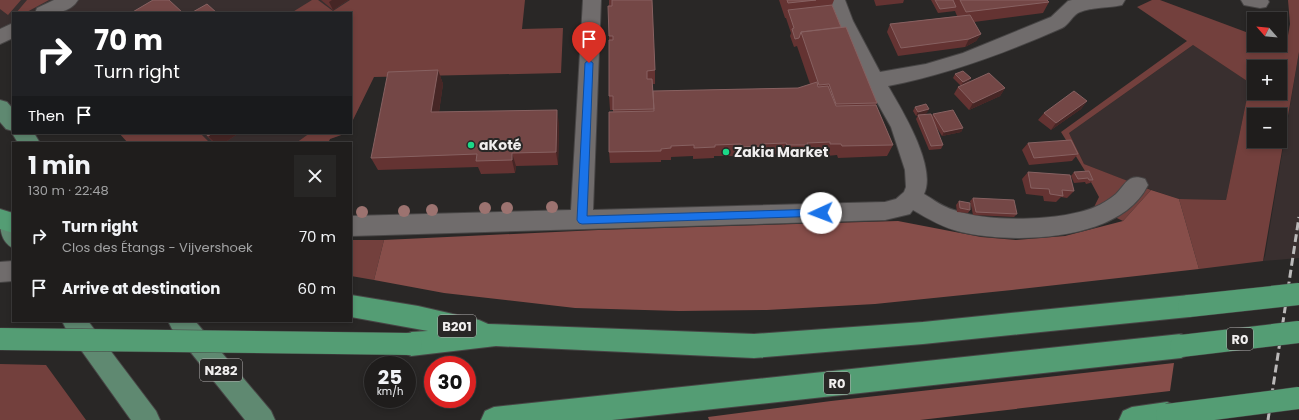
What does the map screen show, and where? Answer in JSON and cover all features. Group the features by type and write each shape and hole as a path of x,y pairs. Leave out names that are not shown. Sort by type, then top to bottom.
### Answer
{"highway":[{"path":"0,221 12,223"},
{"path":"0,339 411,344 496,335 754,346 923,333 1299,294"},
{"name":"B201","path":"352,306 418,317 496,335"},
{"name":"R0","path":"494,420 1299,332"},
{"path":"1132,420 1299,398"}],"main road":[{"path":"0,108 12,122"},
{"path":"23,134 29,142"},
{"path":"0,221 12,237"},
{"path":"75,322 147,420"},
{"name":"N282","path":"181,322 262,420"}],"street":[{"path":"46,12 69,0"},
{"path":"582,220 592,0"},
{"path":"352,226 885,211 902,207 912,198 917,187 916,170 901,126 875,81 844,21 836,0"},
{"path":"875,81 926,71 969,58 1058,22 1074,6 1116,0"},
{"path":"0,37 12,31"},
{"path":"912,198 939,215 961,222 1002,228 1041,227 1069,225 1104,213 1132,193 1138,185"},
{"path":"0,272 12,270"}],"shaded area":[{"path":"0,0 410,0 352,122 352,12 12,12 12,39 0,45"},
{"path":"0,0 21,0 8,15 0,9"},
{"path":"27,0 49,0 27,12 17,12"},
{"path":"312,0 318,0 333,11 350,0 525,0 522,29 563,28 561,73 374,77 352,122 352,12 293,12"},
{"path":"1152,0 1160,0 1247,32 1247,52 1287,52 1290,24 1288,0 1299,0 1299,52 1287,122 1287,108 1247,108 1247,148 1282,148 1263,261 1199,269 1179,199 1226,200 1247,98 1247,100 1287,100 1287,60 1247,60 1247,81 1193,45 1069,133 1084,164 1151,190 1123,221 1094,207 1099,197 1061,132 1187,41 1137,7"},
{"path":"1193,45 1247,81 1247,98 1226,200 1179,199 1137,185 1084,164 1069,133"},
{"path":"1299,52 1299,258 1263,261 1283,148 1287,148 1287,124"},
{"path":"120,134 344,134 330,139 328,142 127,142"},
{"path":"120,134 201,134 209,142 127,142"},
{"path":"309,134 344,134 330,139 328,142 297,142"},
{"path":"1151,190 1179,199 1199,269 875,304 767,310 679,311 575,308 444,293 374,280 384,240 598,230 898,221 981,237 1016,240 1065,236 1123,221"},
{"path":"352,240 384,240 374,280 352,276"},
{"path":"1174,363 1170,391 920,420 709,420 708,417 831,401"},
{"path":"0,364 46,365 86,420 0,420"}],"building":[{"path":"153,0 169,0 182,12 133,12"},
{"path":"612,0 652,0 655,70 647,71 647,79 652,79 654,109 613,110 613,96 609,96 609,40 613,40 613,36 609,36 608,6 612,6"},
{"path":"787,0 816,0 788,3"},
{"path":"935,0 953,0 956,7 940,9"},
{"path":"960,0 1047,0 1049,2 966,12"},
{"path":"207,4 216,12 193,12"},
{"path":"832,5 841,27 801,32 799,38 795,39 792,29 794,28 788,10"},
{"path":"970,15 981,34 969,39 901,48 890,24"},
{"path":"846,27 877,103 836,104 829,84 819,85 801,32"},
{"name":"aKoté","path":"438,70 431,112 557,110 556,152 512,153 512,160 476,161 477,154 371,158 388,72"},
{"path":"963,71 971,78 963,82 955,74"},
{"path":"989,73 1005,88 973,103 958,87"},
{"path":"817,82 818,87 828,86 836,106 876,105 893,145 842,146 841,144 830,144 830,142 807,143 808,145 787,145 786,143 761,144 762,146 741,147 741,144 715,145 715,147 694,148 694,145 671,146 671,148 661,149 661,151 609,152 609,112 654,111 653,91 798,88"},
{"path":"1074,91 1087,101 1056,123 1044,113"},
{"path":"926,104 929,109 918,112 915,107"},
{"path":"953,110 963,128 944,132 933,114"},
{"path":"931,114 943,145 931,146 918,115"},
{"path":"1071,140 1078,154 1034,158 1028,143"},
{"path":"1089,171 1093,180 1089,180 1088,178 1078,179 1074,172"},
{"path":"1028,172 1070,175 1074,191 1062,190 1063,196 1050,194 1049,189 1031,188"},
{"path":"973,198 1014,200 1017,214 976,212"},
{"path":"959,201 970,203 970,210 960,208"}],"railway":[{"path":"1268,420 1299,217"}],"place":[{"name":"aKoté","path":"471,145"},
{"name":"Zakia Market","path":"726,152"}],"route":[{"path":"589,63 582,220 821,213"}]}
